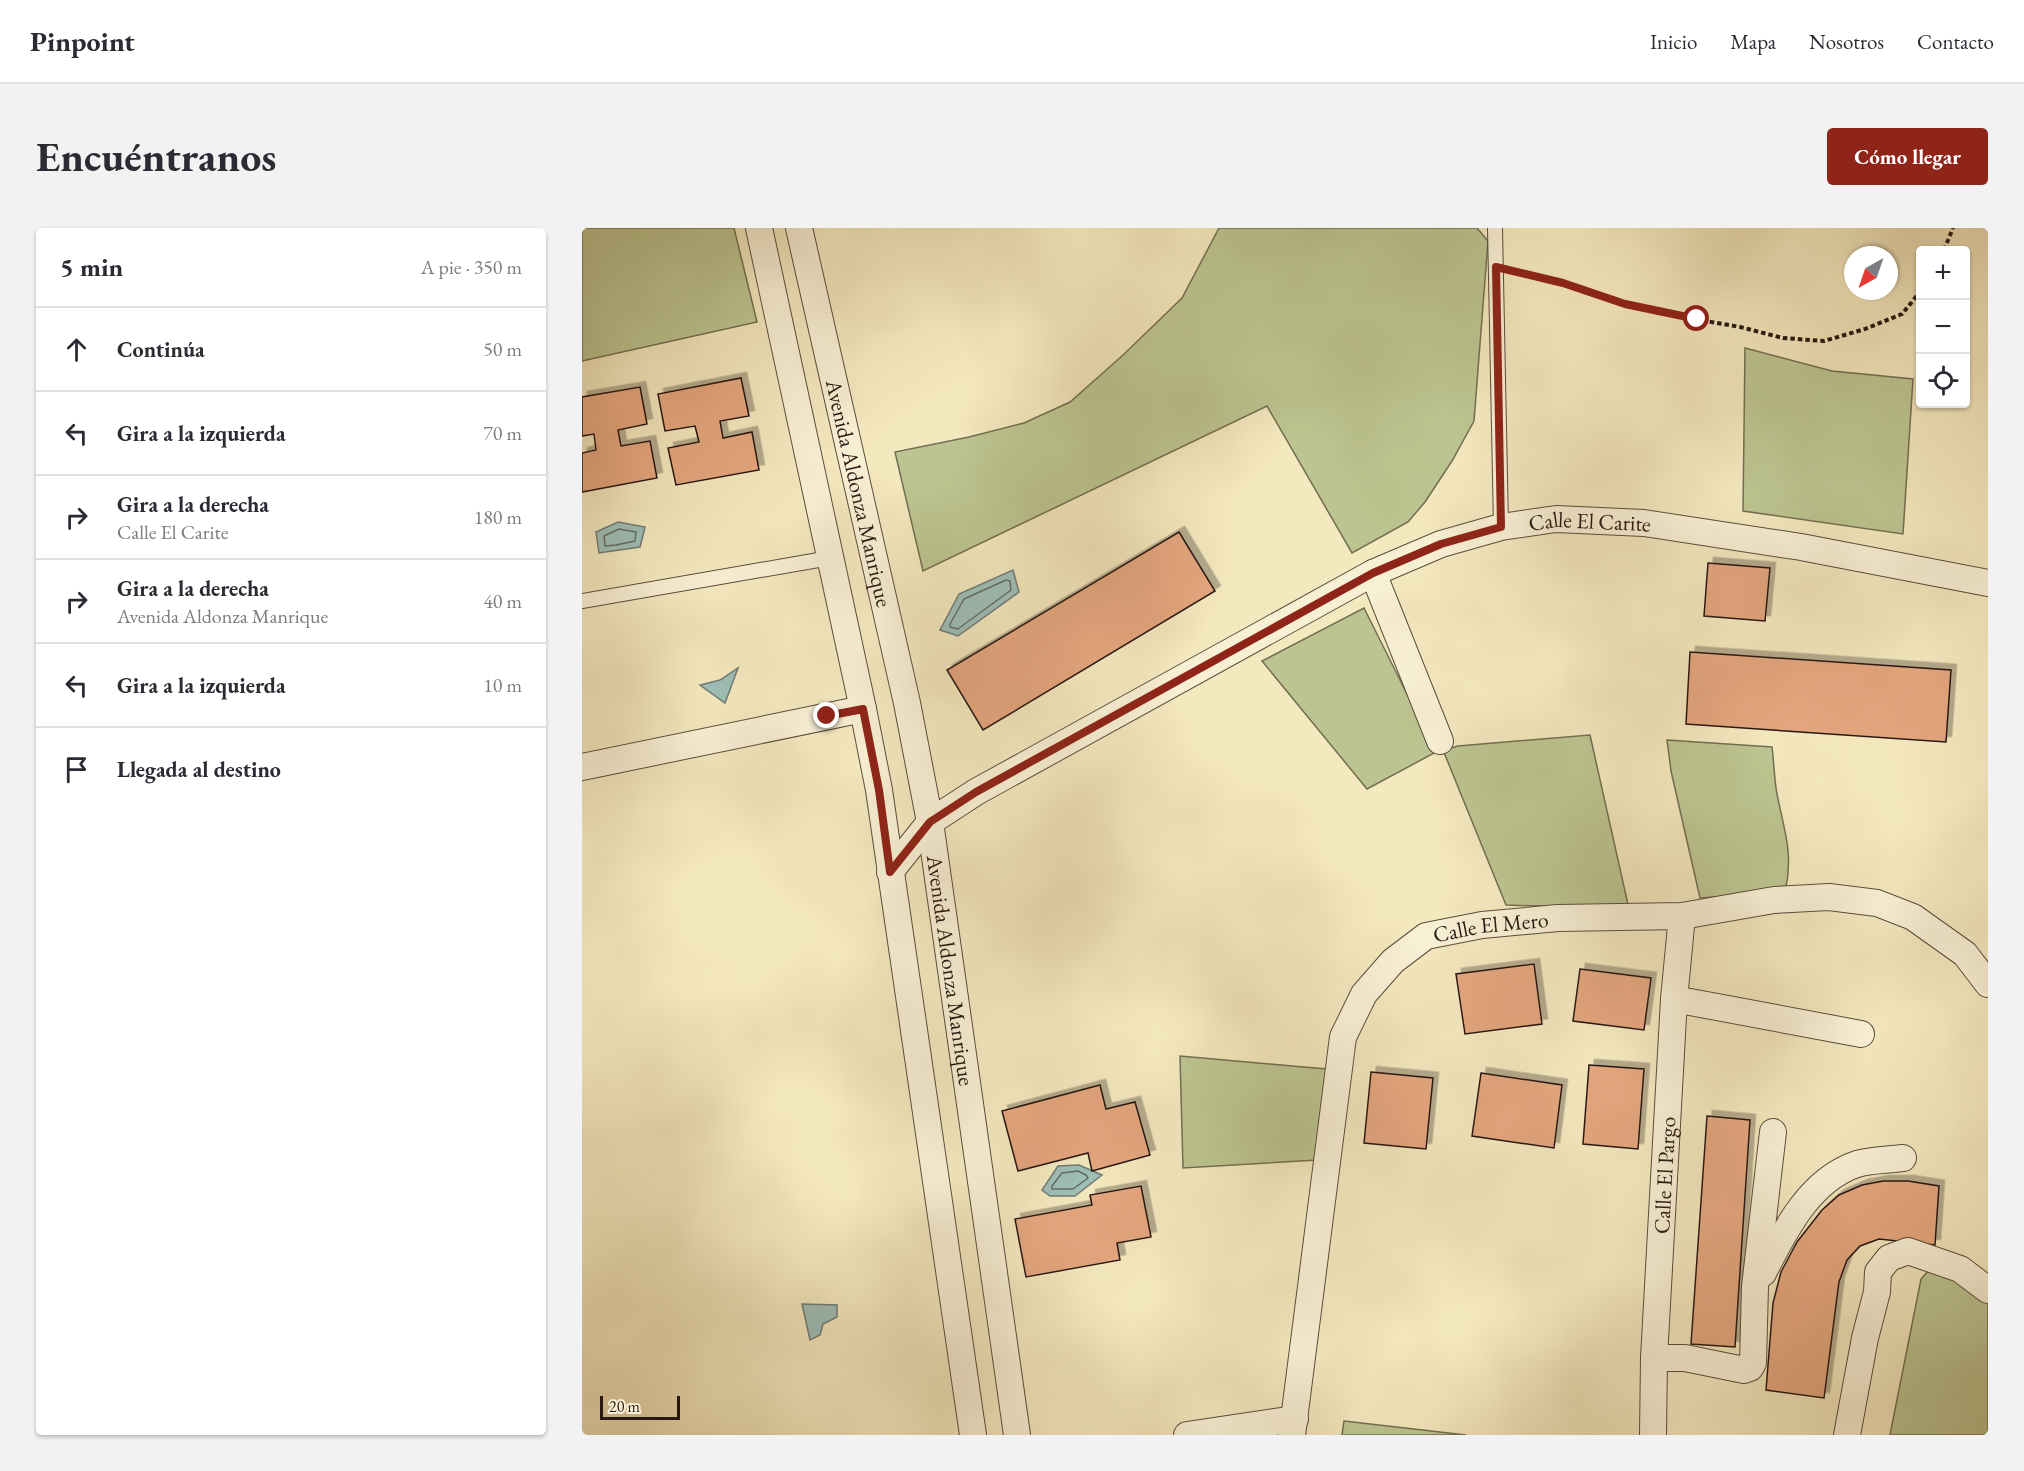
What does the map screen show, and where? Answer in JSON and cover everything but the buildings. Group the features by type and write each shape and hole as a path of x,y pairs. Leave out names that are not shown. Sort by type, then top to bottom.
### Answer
{"street":[{"name":"Avenida Aldonza Manrique","path":"759,228 879,790 973,1435"},
{"name":"Avenida Aldonza Manrique","path":"799,228 907,703 930,822 1017,1435"},
{"name":"Calle El Carite","path":"890,872 930,822 976,792 1373,573 1441,544 1501,527 1556,519 1644,524 1801,547 1988,583"},
{"path":"1373,573 1440,741"},
{"path":"582,767 863,709"},
{"name":"Calle El Mero","path":"1294,1427 1343,1037 1364,994 1393,961 1426,936 1482,924 1558,918 1682,916 1774,900 1829,897 1877,903 1913,917 1965,954 1988,984"},
{"name":"Calle El Pargo","path":"1653,1435 1654,1358 1674,999 1682,916"},
{"path":"1674,999 1861,1034"},
{"path":"1654,1358 1685,1358 1744,1370 1750,1368 1753,1363 1755,1287 1773,1132"},
{"path":"1755,1287 1788,1224 1815,1190 1843,1170 1858,1164 1903,1158"},
{"path":"1847,1435 1865,1338 1877,1292 1878,1272 1889,1258 1908,1251 1960,1269 1988,1290"},
{"path":"1187,1435 1294,1427"}],"lane":[{"path":"1495,228 1501,527"},
{"path":"582,601 830,558"}],"path":[{"path":"1946,246 1953,228"},
{"path":"1496,267 1563,283 1625,304 1661,313 1740,327 1783,338 1824,341 1865,329 1902,314 1916,297"}],"green space":[{"path":"582,228 734,228 757,322 582,361"},
{"path":"1219,228 1477,228 1488,241 1474,421 1452,461 1425,502 1408,522 1352,553 1267,406 923,571 895,452 1024,423 1070,402 1182,298"},
{"path":"1745,348 1832,371 1913,379 1903,534 1743,511"},
{"path":"1364,608 1436,752 1367,789 1262,661"},
{"path":"1590,735 1629,909 1506,905 1443,750 1458,746"},
{"path":"1667,740 1772,747 1776,788 1788,854 1789,866 1785,892 1700,898 1671,771"},
{"path":"1180,1056 1349,1071 1334,1159 1183,1168"},
{"path":"1942,1266 1988,1302 1988,1435 1890,1435 1921,1279 1929,1270"},
{"path":"1344,1421 1466,1435 1342,1435"}],"water":[{"path":"618,522 645,527 640,547 599,553 596,532"},
{"path":"1013,570 1019,592 958,636 940,630 959,594"},
{"path":"738,668 725,703 700,685 720,680"},
{"path":"1079,1165 1102,1175 1075,1196 1050,1196 1042,1190 1058,1166"},
{"path":"802,1304 837,1305 837,1317 823,1324 820,1335 810,1340"}],"route":[{"path":"827,716 863,709 879,790 890,872 930,822 976,792 1373,573 1441,544 1501,527 1496,267 1563,283 1625,304 1697,319"}]}
